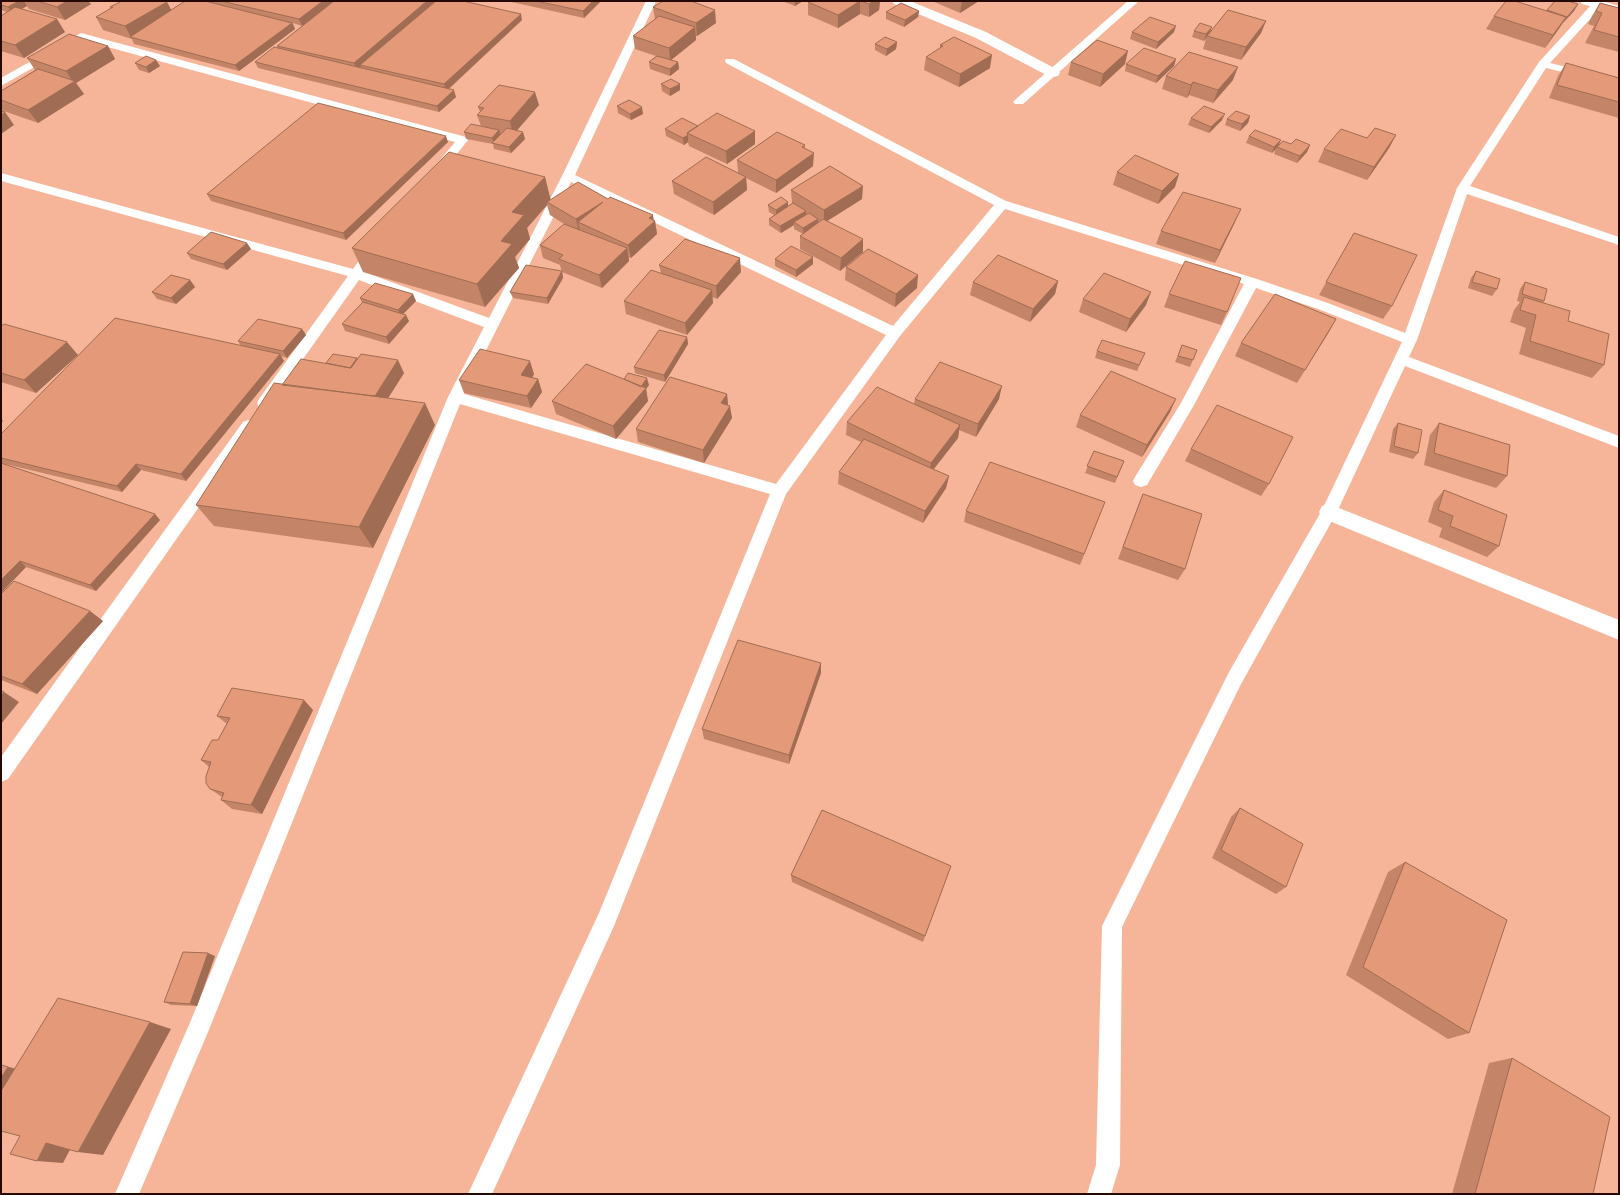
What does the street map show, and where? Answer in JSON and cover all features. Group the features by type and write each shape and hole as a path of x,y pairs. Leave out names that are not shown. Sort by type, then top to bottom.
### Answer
{"street":[{"path":"899,1 981,35 1053,73"},
{"path":"1592,3 1619,10"},
{"path":"1329,512 1619,630"}],"lane":[{"path":"127,1194 197,1032 455,397 568,176 652,1"},
{"path":"1019,102 1134,1"},
{"path":"1099,1194 1108,1165 1112,926 1235,678 1329,512 1410,340 1463,188 1543,64 1592,3"},
{"path":"1,83 81,36 462,140 428,182"},
{"path":"730,61 1002,204 1252,282 1322,306 1410,340"},
{"path":"1543,64 1619,83"},
{"path":"568,176 895,333"},
{"path":"1,177 356,274 491,324"},
{"path":"1463,188 1619,241"},
{"path":"480,1194 607,919 779,491 895,333 1002,204"},
{"path":"1,774 356,274 380,243"},
{"path":"1141,481 1187,406 1252,282"},
{"path":"1400,359 1619,442"},
{"path":"455,397 779,491"}],"building":[{"path":"1,1 19,1 8,7 1,5"},
{"path":"37,1 67,1 57,7"},
{"path":"122,1 167,2 125,26 96,17"},
{"path":"185,1 205,1 292,23 235,65 130,37"},
{"path":"221,1 323,1 299,19"},
{"path":"334,1 427,1 354,63 277,46"},
{"path":"436,1 463,1 521,14 444,84 360,65"},
{"path":"536,1 593,1 583,11"},
{"path":"663,1 691,1 715,10 696,23 653,7"},
{"path":"860,1 838,15 808,2"},
{"path":"861,1 874,1 869,4"},
{"path":"1506,1 1515,1 1566,17 1553,35 1494,16"},
{"path":"1555,1 1568,1 1578,4 1567,17 1547,10"},
{"path":"901,3 919,11 905,20 886,12"},
{"path":"1600,3 1619,8 1619,37 1594,30 1602,13 1596,11"},
{"path":"15,7 57,19 15,45 1,41 1,16"},
{"path":"1228,10 1266,21 1246,47 1207,36"},
{"path":"659,16 695,27 669,48 633,36"},
{"path":"1150,17 1176,26 1158,42 1132,32"},
{"path":"1200,23 1212,27 1206,34 1194,31"},
{"path":"69,34 108,46 66,71 27,58"},
{"path":"885,37 897,42 887,49 875,44"},
{"path":"954,37 992,55 960,74 926,57 943,46 940,45"},
{"path":"1097,40 1128,51 1103,74 1071,62"},
{"path":"274,47 454,90 437,106 255,62"},
{"path":"1144,48 1176,59 1158,76 1126,64"},
{"path":"1189,52 1238,67 1218,90 1193,82 1191,85 1166,76"},
{"path":"146,56 156,60 146,67 135,63"},
{"path":"657,56 678,62 670,69 649,62"},
{"path":"1566,63 1619,78 1619,102 1557,85"},
{"path":"38,69 75,81 28,110 1,100 1,91"},
{"path":"671,79 680,84 670,89 661,84"},
{"path":"499,85 535,92 510,121 477,115 484,108 478,107"},
{"path":"629,100 642,107 630,114 617,106"},
{"path":"318,103 446,136 343,233 207,194"},
{"path":"1204,106 1225,114 1211,127 1191,118"},
{"path":"1236,111 1250,116 1242,124 1227,119"},
{"path":"717,113 755,131 726,151 687,133"},
{"path":"682,118 698,126 687,133 688,135 683,138 665,129"},
{"path":"471,124 499,130 492,138 464,132"},
{"path":"507,128 523,132 509,147 492,143"},
{"path":"1375,128 1396,135 1374,167 1324,149 1341,129 1367,138"},
{"path":"1255,130 1281,140 1274,147 1249,136"},
{"path":"777,132 805,145 802,147 814,153 776,180 737,160"},
{"path":"1296,139 1310,145 1300,156 1277,147 1283,141 1291,144"},
{"path":"449,152 545,177 512,212 524,215 501,241 512,244 477,284 352,248"},
{"path":"1135,155 1179,174 1162,191 1117,172"},
{"path":"706,157 746,177 713,202 672,181"},
{"path":"830,166 863,186 824,210 791,190"},
{"path":"578,182 608,199 610,197 653,215 649,218 655,221 628,245 578,222 603,202 576,219 547,202"},
{"path":"1183,192 1241,209 1220,250 1161,231"},
{"path":"781,197 788,202 776,210 768,205"},
{"path":"793,203 806,211 780,226 769,219"},
{"path":"809,213 818,219 803,228 794,222"},
{"path":"823,219 863,239 841,258 800,236"},
{"path":"564,224 627,248 599,275 559,259 563,255 540,245"},
{"path":"211,232 247,243 223,264 187,253"},
{"path":"1354,233 1417,255 1392,306 1326,282"},
{"path":"685,239 740,258 716,286 659,265"},
{"path":"791,246 813,257 796,270 775,259"},
{"path":"868,249 918,275 896,294 846,267"},
{"path":"998,255 1058,281 1033,309 973,282"},
{"path":"1185,261 1241,278 1227,312 1169,294"},
{"path":"526,265 562,271 547,298 510,292"},
{"path":"651,270 712,290 685,323 624,301"},
{"path":"1476,271 1500,279 1497,289 1472,282"},
{"path":"1104,273 1151,292 1130,319 1083,299"},
{"path":"171,275 190,280 171,298 152,292"},
{"path":"1525,282 1547,289 1544,301 1522,294"},
{"path":"375,283 413,294 398,310 360,298"},
{"path":"1275,294 1336,319 1305,370 1241,343"},
{"path":"1524,297 1570,311 1568,321 1609,334 1604,365 1530,341 1536,315 1520,310"},
{"path":"363,302 406,315 386,337 342,324"},
{"path":"115,318 280,354 181,474 136,464 117,486 1,458 1,434"},
{"path":"258,319 302,329 283,351 238,341"},
{"path":"4,324 67,342 24,380 1,373 1,326"},
{"path":"659,330 687,337 664,375 634,367"},
{"path":"1102,340 1145,353 1139,365 1097,351"},
{"path":"1182,345 1197,350 1193,360 1178,356"},
{"path":"480,349 530,361 521,375 538,379 527,396 459,380"},
{"path":"333,354 357,358 350,368 326,363"},
{"path":"361,354 398,360 375,396 282,385 301,359 351,368"},
{"path":"940,362 1002,386 978,424 915,399"},
{"path":"586,364 646,388 613,426 552,401"},
{"path":"1111,371 1176,399 1147,445 1080,415"},
{"path":"628,373 647,378 641,387 624,379"},
{"path":"670,377 727,394 721,403 730,406 703,450 636,429"},
{"path":"274,383 425,403 359,527 196,505"},
{"path":"877,387 960,425 931,463 847,422"},
{"path":"1217,405 1293,437 1269,484 1191,449"},
{"path":"1398,423 1422,430 1418,453 1394,446"},
{"path":"1439,423 1510,445 1507,476 1434,453"},
{"path":"864,439 949,476 925,511 839,472"},
{"path":"1094,451 1124,461 1117,477 1087,466"},
{"path":"990,462 1105,502 1084,554 966,511"},
{"path":"1,463 155,514 90,585 20,561 1,580"},
{"path":"1444,490 1507,515 1499,546 1450,526 1453,516 1438,510"},
{"path":"1143,494 1202,514 1185,569 1123,547"},
{"path":"14,581 90,611 22,684 1,676 1,594"},
{"path":"738,640 821,663 789,755 702,729"},
{"path":"232,688 304,700 251,805 221,800 224,793 210,789 206,783 206,776 211,762 201,760 212,740 218,740 230,718 217,716"},
{"path":"1240,808 1303,844 1286,887 1221,850"},
{"path":"822,810 951,866 925,936 791,875"},
{"path":"1405,862 1507,920 1469,1033 1363,967"},
{"path":"183,952 208,953 190,1004 164,1002"},
{"path":"58,998 150,1022 78,1152 46,1143 37,1161 10,1154 20,1136 1,1131 1,1091"},
{"path":"1512,1058 1610,1117 1593,1194 1475,1194"},
{"path":"1,1065 8,1067 1,1078"}]}
